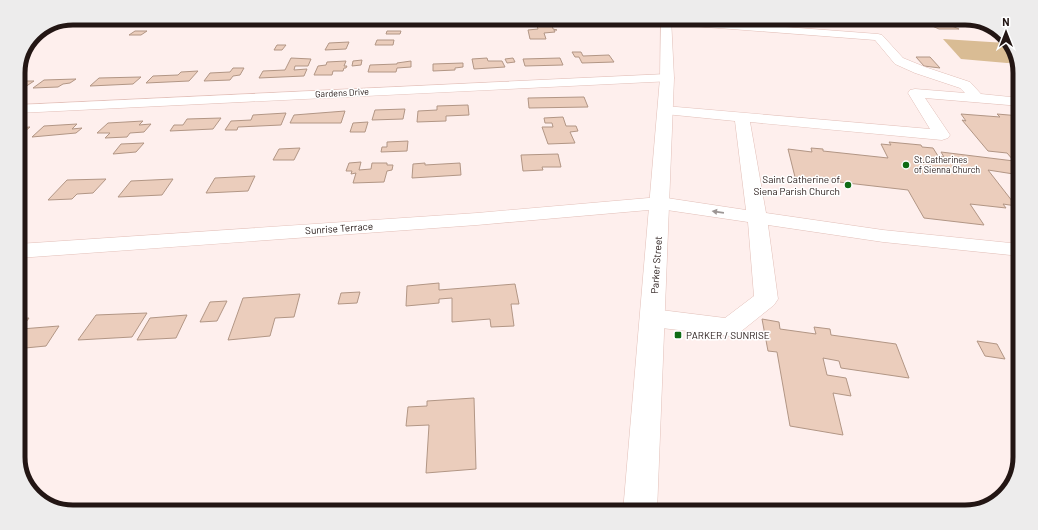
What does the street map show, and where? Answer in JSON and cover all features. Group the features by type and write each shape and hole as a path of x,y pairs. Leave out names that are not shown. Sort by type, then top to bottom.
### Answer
{"street":[{"name":"Parker Street","path":"640,505 667,78 666,25"},
{"path":"728,25 878,37 899,61 966,86 977,98"},
{"name":"Gardens Drive","path":"25,109 667,78"},
{"path":"665,110 942,135 915,93 1013,101"},
{"path":"653,318 730,327 766,299 757,217 742,117"},
{"name":"Sunrise Terrace","path":"25,251 461,220 660,203 883,236 1013,249"}],"shaded area":[{"path":"943,39 986,42 986,52 1008,52 1012,63 961,59"}],"building":[{"path":"552,25 553,29 557,30 554,30 555,32 544,33 546,39 530,39 528,30 538,29 537,26"},
{"path":"930,25 950,25 959,29 939,29"},
{"path":"135,31 147,31 141,35 129,35"},
{"path":"387,31 401,31 400,34 386,34"},
{"path":"377,40 394,40 393,45 375,45"},
{"path":"349,42 346,49 325,50 329,43"},
{"path":"277,45 286,45 282,50 274,50"},
{"path":"572,52 581,52 583,56 609,55 614,62 582,63 579,57 575,57"},
{"path":"916,57 930,57 940,68 924,66"},
{"path":"291,58 311,59 308,66 295,66 294,70 307,69 304,76 259,78 263,71 285,70"},
{"path":"487,58 488,61 502,61 505,67 474,69 472,59"},
{"path":"513,58 515,62 507,63 505,59"},
{"path":"560,58 563,65 525,66 523,59"},
{"path":"362,60 361,65 352,66 353,61"},
{"path":"346,61 344,66 347,66 343,71 333,71 332,75 314,75 318,66 326,65 327,62"},
{"path":"411,61 411,67 397,68 396,72 368,72 370,65 397,64"},
{"path":"463,63 463,67 455,68 455,70 433,71 433,64"},
{"path":"233,68 244,68 240,75 233,76 230,80 204,81 210,73 230,72"},
{"path":"198,71 189,81 146,83 153,76 178,75 181,72"},
{"path":"141,77 133,84 90,86 99,78"},
{"path":"76,79 70,83 63,84 58,87 33,88 44,80"},
{"path":"25,81 34,81 25,87"},
{"path":"584,97 588,107 529,108 528,98"},
{"path":"468,105 469,115 446,116 446,121 417,122 418,111 437,110 437,106"},
{"path":"405,109 403,119 372,120 375,110"},
{"path":"345,111 341,123 290,123 294,115"},
{"path":"286,113 281,125 238,127 237,130 225,130 231,121 251,120 253,115"},
{"name":"St.Catherines of Sienna Church","path":"961,114 1000,117 997,114 1013,115 1013,160 1007,153 988,151 962,120 966,121"},
{"path":"563,117 566,126 576,126 578,131 570,132 575,143 548,144 542,127 553,127 552,123 545,123 544,118"},
{"path":"221,118 213,129 170,131 174,125 183,125 187,119"},
{"path":"143,121 139,125 151,124 144,132 130,133 127,137 105,138 110,133 97,133 108,123"},
{"path":"368,122 365,132 350,132 353,123"},
{"path":"77,124 72,129 82,128 76,133 32,137 44,126"},
{"path":"408,141 407,151 381,152 382,147 387,147 387,142"},
{"name":"St.Catherines of Sienna Church","path":"889,142 921,145 922,147 933,148 938,156 944,157 941,152 1013,161 1013,174 988,170 1013,202 1013,206 1003,204 1006,208 970,204 984,225 924,218 908,190 795,177 788,149 812,152 811,148 823,149 823,151 888,158 881,144 891,145"},
{"path":"144,143 136,152 113,154 121,144"},
{"path":"300,148 294,160 273,160 279,149"},
{"path":"558,154 561,167 542,167 543,170 523,171 521,155"},
{"path":"361,162 359,170 371,169 372,163 387,163 387,165 393,165 392,170 387,171 384,182 353,183 356,173 351,174 352,171 346,171 349,163"},
{"path":"425,163 425,165 460,163 461,175 412,178 413,164"},
{"path":"255,176 248,191 206,193 215,178"},
{"path":"106,179 93,193 77,194 72,199 48,200 67,180"},
{"path":"173,179 162,195 118,197 131,181"},
{"path":"439,283 439,290 515,284 519,304 511,304 514,326 491,327 490,319 452,322 452,298 439,299 439,303 406,306 407,286"},
{"path":"360,292 357,303 338,304 341,293"},
{"path":"300,294 294,317 275,318 270,336 228,340 243,298"},
{"path":"227,301 217,321 200,322 210,302"},
{"path":"147,313 132,337 78,340 96,315"},
{"path":"187,315 176,338 137,340 150,318"},
{"path":"25,318 29,318 25,324"},
{"path":"762,319 779,322 780,329 816,334 814,327 830,329 831,335 896,344 909,378 841,368 839,361 823,358 827,375 846,378 851,396 833,393 843,435 790,426 777,352 768,351"},
{"path":"59,326 46,346 25,348 25,329"},
{"path":"977,341 997,344 1005,359 985,356"},
{"path":"474,398 476,469 426,473 429,425 406,426 408,407 427,406 427,401"}],"place":[{"name":"St.Catherines of Sienna Church","path":"906,165"},
{"name":"Saint Catherine of Siena Parish Church","path":"848,185"},
{"name":"PARKER / SUNRISE","path":"678,335"}]}
